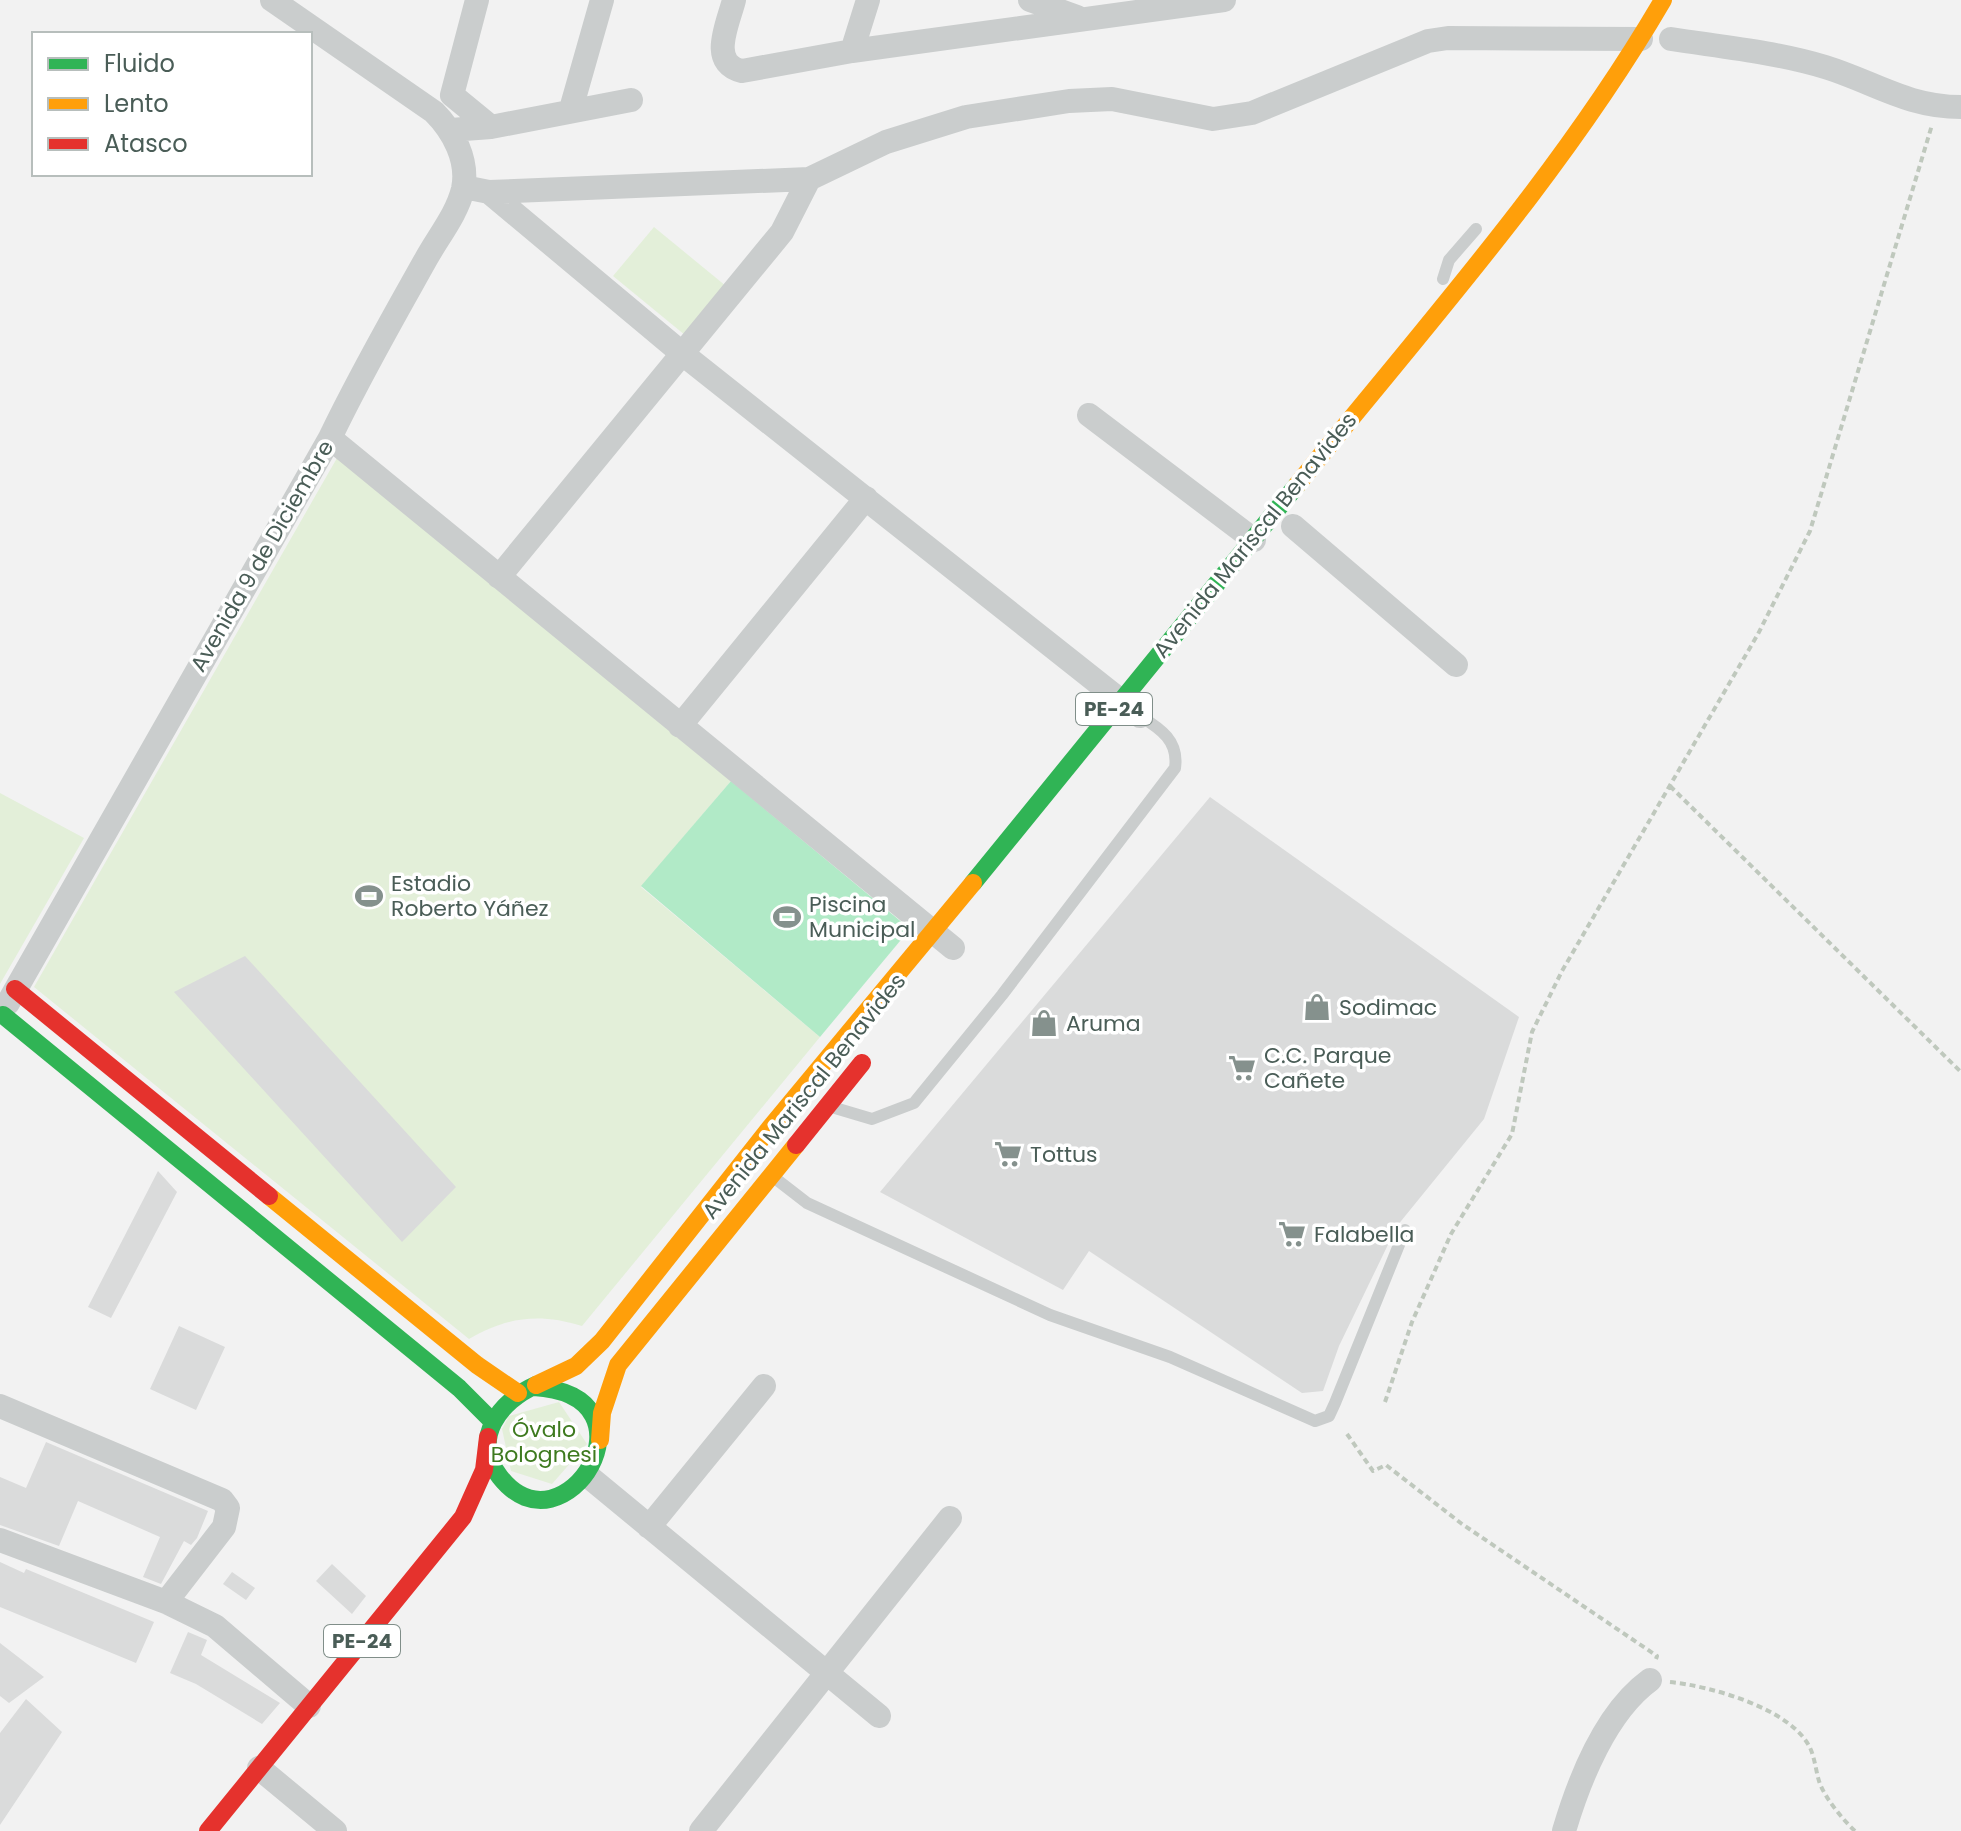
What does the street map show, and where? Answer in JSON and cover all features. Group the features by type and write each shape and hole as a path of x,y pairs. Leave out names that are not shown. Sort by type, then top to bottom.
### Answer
{"main road":[{"name":"Avenida Mariscal Benavides","path":"600,1440 608,1389 618,1365 760,1165 932,933 1254,540 1451,291 1513,224 1604,99 1641,39 1671,6"},
{"name":"Avenida Mariscal Benavides","path":"1668,45 1671,6"},
{"path":"15,989 477,1365 526,1390"},
{"path":"1,1017 459,1388 490,1429"},
{"name":"Avenida Mariscal Benavides","path":"526,1390 566,1372 595,1350 760,1165 829,1105 877,1045"},
{"path":"512,1511 551,1498 572,1491 588,1476 597,1459 600,1440 594,1417 579,1398 557,1388 526,1390 503,1405 490,1429 489,1457 498,1475 512,1489 531,1497 551,1498"},
{"name":"PE-24","path":"208,1831 463,1517 484,1470 490,1429"}],"street":[{"path":"272,0 412,95 451,130 460,153 464,187 489,192 809,179 886,142 966,117 1069,101 1112,99 1213,119 1252,113 1428,41 1641,39"},
{"path":"477,0 452,95 491,127"},
{"path":"571,109 602,0"},
{"path":"734,0 722,44 723,61 731,68 742,71 852,51 1224,0"},
{"path":"852,51 868,0"},
{"path":"1030,0 1081,18"},
{"path":"1668,45 1783,55 1829,68 1914,103 1949,107"},
{"path":"451,130 491,127 571,109 631,100"},
{"path":"499,577 782,232 809,179"},
{"name":"Avenida 9 de Diciembre","path":"1,1017 330,438 350,395 450,219 464,187"},
{"path":"489,192 684,355 1140,716"},
{"path":"1089,415 1254,540"},
{"path":"330,438 953,948"},
{"path":"680,726 866,498"},
{"path":"1293,526 1456,665"},
{"path":"649,1527 764,1386"},
{"path":"0,1406 222,1500 228,1508 224,1527 166,1602"},
{"path":"588,1476 879,1716"},
{"path":"701,1831 950,1518"},
{"path":"0,1540 166,1602 215,1626 309,1706"},
{"path":"1564,1831 1599,1746 1633,1692 1650,1680"},
{"path":"259,1768 335,1831"}],"lane":[{"path":"829,1105 872,1119 914,1103 1002,995 1175,768 1177,756 1165,732 1140,716"},
{"path":"760,1165 807,1203 1050,1315 1170,1357 1315,1421 1329,1416 1405,1230"}],"path":[{"path":"1385,1402 1412,1322 1451,1234 1512,1134 1532,1032 1562,971 1758,634 1810,531 1949,107"},
{"path":"1670,786 1961,1072"},
{"path":"1347,1434 1373,1471 1386,1465 1462,1524 1657,1656 1650,1680 1699,1685 1755,1703 1803,1737 1811,1750 1820,1785 1855,1831"}],"green space":[{"path":"654,227 732,291 691,340 613,276"},
{"name":"Estadio Roberto Yáñez","path":"337,458 731,781 641,887 820,1037 582,1326 552,1319 524,1319 497,1326 469,1339 34,987"},
{"path":"0,793 84,838 0,984"},
{"name":"Óvalo Bolognesi","path":"559,1402 587,1444 552,1484 511,1471 502,1429 509,1416"}],"shaded area":[{"name":"Piscina Municipal","path":"731,781 910,929 820,1037 641,886"}],"building":[{"name":"C.C. Parque Cañete","path":"1210,797 1519,1017 1484,1119 1397,1226 1339,1346 1323,1391 1302,1393 1089,1251 1063,1290 880,1192"},
{"path":"245,956 456,1187 402,1242 174,992"},
{"path":"158,1171 177,1192 111,1318 88,1307"},
{"path":"179,1326 225,1347 196,1410 150,1389"},
{"path":"46,1442 208,1511 197,1538 191,1545 184,1541 161,1584 143,1577 160,1537 78,1501 59,1546 0,1525 0,1477 26,1488"},
{"path":"0,1562 24,1573 26,1569 154,1622 136,1663 0,1607"},
{"path":"332,1564 366,1596 352,1614 316,1581"},
{"path":"232,1572 255,1588 246,1600 223,1584"},
{"path":"188,1632 207,1640 201,1655 280,1703 262,1724 196,1684 170,1673"},
{"path":"0,1643 44,1677 9,1703 0,1696"},
{"path":"26,1699 62,1732 0,1825 0,1733"}],"traffic: fast":[{"path":"973,883 1297,485"},
{"path":"3,1015 459,1388 492,1421"},
{"path":"534,1387 573,1397 593,1416 598,1441 590,1466 574,1487 551,1499 525,1497 500,1477 491,1463 488,1449 493,1423 501,1411 536,1385"}],"traffic: slow":[{"path":"1297,485 1536,189 1623,65 1663,0"},
{"path":"536,1385 576,1366 602,1341 769,1129 973,883"},
{"path":"600,1440 602,1413 618,1365 796,1145"},
{"path":"269,1196 477,1365 518,1393"}],"traffic: jam":[{"path":"15,989 269,1196"},
{"path":"796,1145 862,1063"},
{"path":"208,1831 463,1517 484,1470 488,1437"}],"place":[{"name":"Estadio Roberto Yáñez","path":"369,896"},
{"name":"Piscina Municipal","path":"787,917"},
{"name":"Sodimac","path":"1317,1007"},
{"name":"Aruma","path":"1044,1023"},
{"name":"C.C. Parque Cañete","path":"1242,1068"},
{"name":"Tottus","path":"1008,1154"},
{"name":"Falabella","path":"1292,1234"}]}
